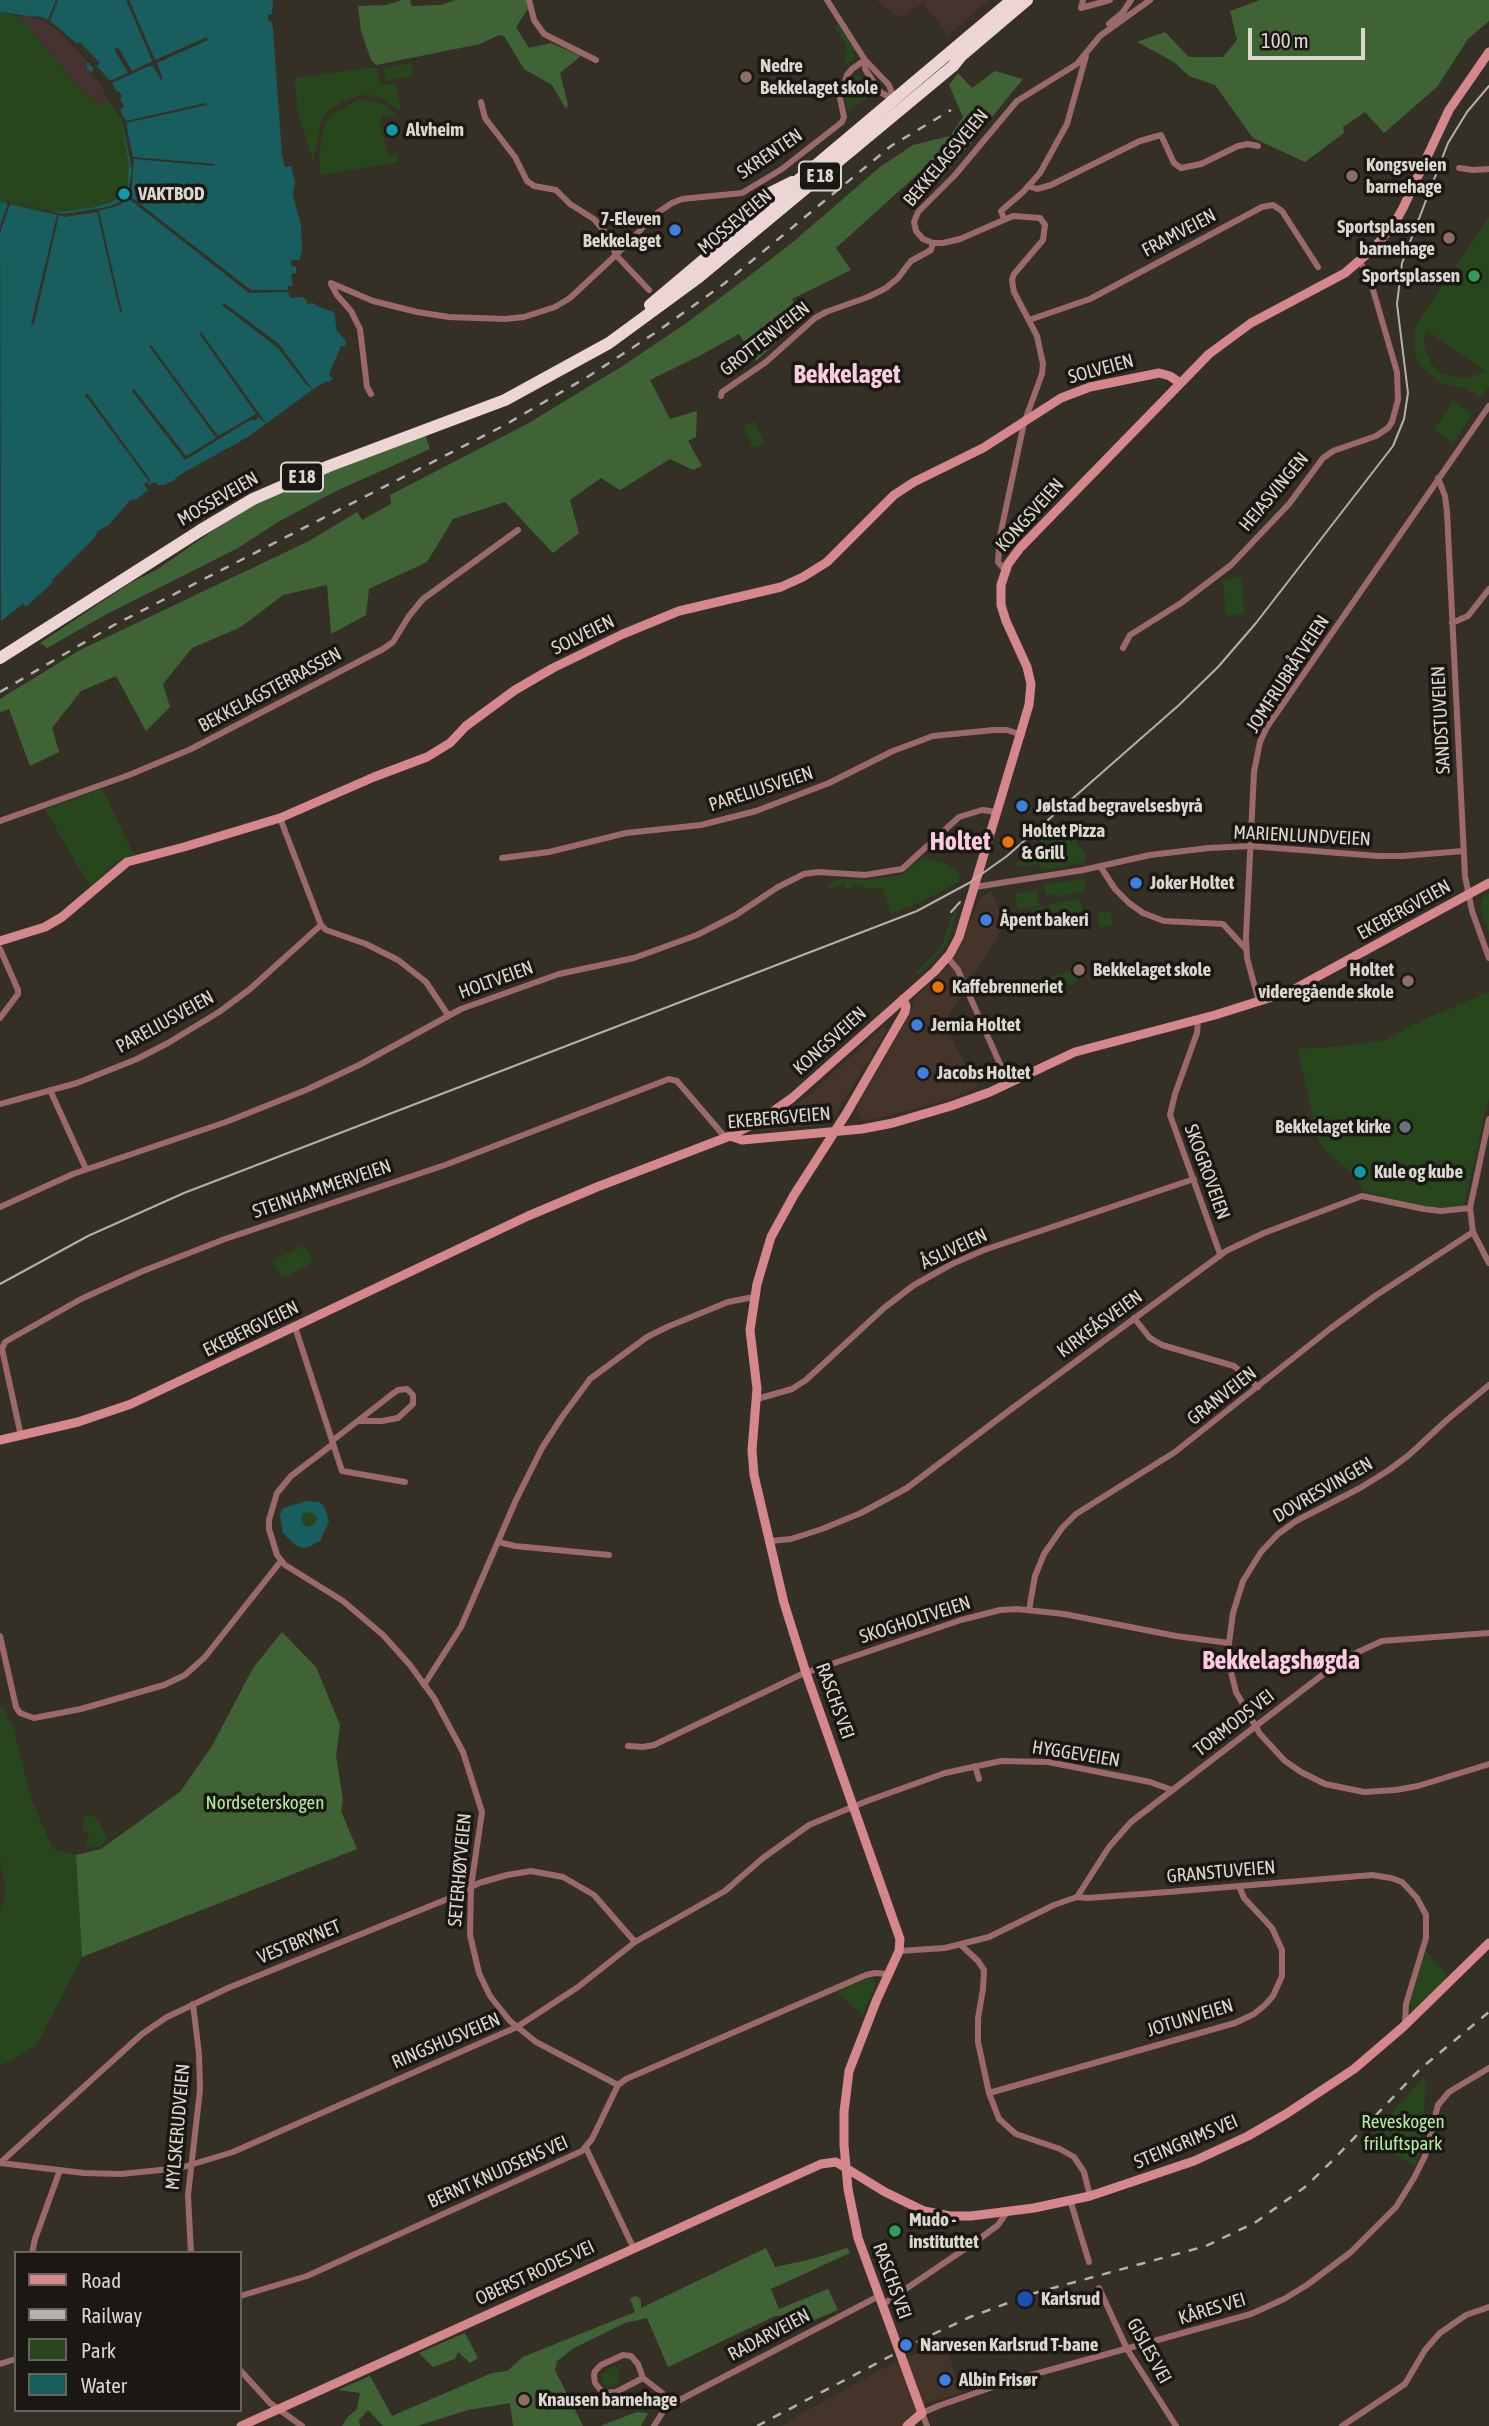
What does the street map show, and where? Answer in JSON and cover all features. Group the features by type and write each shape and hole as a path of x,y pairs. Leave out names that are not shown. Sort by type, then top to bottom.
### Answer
{"highway":[{"name":"MOSSEVEIEN","path":"587,355 604,338 650,305 1012,0"},
{"name":"MOSSEVEIEN","path":"0,658 253,499 339,462 495,404 554,375 617,338 676,297 953,66 961,56 1027,0"},
{"name":"E 18","path":"933,68 946,65 961,56"},
{"name":"E 18","path":"871,135 894,100"},
{"path":"764,196 799,180"},
{"name":"E 18","path":"650,305 655,287"}],"street":[{"path":"529,0 534,20 544,34 596,60"},
{"path":"828,0 865,60 889,85 894,100"},
{"path":"1083,0 1082,8 1110,0"},
{"path":"1100,36 1108,25 1124,12 1131,0"},
{"name":"BEKKELAGSVEIEN","path":"933,243 923,239 916,231 914,222 918,212 955,175 1017,101 1077,64 1100,36 1150,0"},
{"name":"KONGSVEIEN","path":"728,1137 792,1098 948,958 959,937 1030,705 1031,684 1024,655 1002,611 1000,594 1005,570 1020,548 1209,354 1245,327 1329,283 1360,262 1383,239 1394,224 1443,121 1467,81 1489,52"},
{"path":"1004,219 1001,211 1040,173 1067,124 1087,53"},
{"path":"865,60 865,69 880,92 894,100"},
{"name":"SKRENTEN","path":"371,394 367,387 360,329 351,311 331,284 373,301 449,317 515,318 546,311 570,298 637,236 657,213 672,203 682,199 742,193 782,169 842,122 844,117 840,98 847,75 865,60"},
{"path":"879,112 880,92"},
{"path":"481,102 485,118 515,157 527,181 534,186 556,190 569,204 594,219 608,236 616,255 655,287"},
{"path":"1028,186 1037,189 1051,185 1140,141 1161,135 1174,163 1181,168 1201,164 1238,146 1258,146"},
{"path":"1460,168 1489,169"},
{"name":"FRAMVEIEN","path":"1029,320 1090,299 1262,207 1273,205 1282,211 1318,268"},
{"path":"933,243 960,239 1004,219 1029,216 1040,218 1045,225 1043,240 1012,280 1014,292 1040,345 1043,364 1042,374 1024,423 1000,536 998,562 1005,570"},
{"name":"GROTTENVEIEN","path":"721,396 722,392 766,362 815,318 886,288 901,275 911,261 931,250 933,243"},
{"name":"HEIASVINGEN","path":"1123,648 1130,635 1181,603 1231,565 1281,513 1323,458 1344,447 1376,436 1392,422 1398,400 1397,372 1369,276 1360,262"},
{"name":"SOLVEIEN","path":"0,941 45,927 62,917 127,862 280,818 427,757 450,743 467,726 515,690 622,634 679,611 781,587 803,577 827,562 894,495 914,482 983,448 1056,401 1090,387 1159,373 1180,383"},
{"name":"JOMFRUBRÅTVEIEN","path":"1259,1002 1246,949 1255,761 1264,733 1489,405"},
{"name":"SANDSTUVEIEN","path":"1438,478 1445,496 1447,512 1468,895 1489,958"},
{"name":"BEKKELAGSTERRASSEN","path":"0,821 129,775 191,749 383,649 393,642 423,599 518,530"},
{"path":"1452,624 1468,616 1489,589"},
{"name":"PARELIUSVEIEN","path":"502,858 549,852 626,833 701,825 756,811 829,783 893,751 933,736 994,730 1022,734"},
{"name":"HOLTVEIEN","path":"0,1207 86,1169 217,1125 306,1090 358,1066 448,1015 559,974 634,958 697,935 804,874 818,872 865,875 902,869 959,817 982,810 998,812"},
{"path":"280,818 321,925 326,930 366,944 398,961 426,982 448,1015"},
{"name":"MARIENLUNDVEIEN","path":"975,887 1186,850 1250,846 1378,856 1464,851"},
{"path":"1100,866 1115,889 1129,904 1143,913 1164,921 1223,924 1246,949"},
{"name":"EKEBERGVEIEN","path":"0,1440 78,1422 131,1404 528,1216 728,1137 742,1140 874,1127 978,1097 1075,1052 1198,1020 1298,988 1489,883"},
{"name":"PARELIUSVEIEN","path":"0,1104 87,1079 136,1059 187,1032 250,989 321,925"},
{"path":"0,948 18,990 18,995 0,1018"},
{"path":"948,958 958,970 1004,1073"},
{"name":"RASCHS VEI","path":"903,999 905,1012 776,1227 766,1251 754,1297 750,1339 757,1399 753,1467 788,1615 900,1939 899,1951 849,2071 844,2117 845,2166 858,2238 927,2426"},
{"name":"SKOGROVEIEN","path":"1198,1020 1197,1033 1170,1115 1220,1254"},
{"name":"STEINHAMMERVEIEN","path":"21,1436 2,1349 5,1342 81,1299 143,1270 225,1238 445,1165 669,1079 677,1081 728,1137"},
{"path":"50,1090 86,1169"},
{"path":"1489,1119 1469,1208 1473,1232 1489,1263"},
{"name":"ÅSLIVEIEN","path":"757,1399 783,1392 799,1384 823,1366 884,1308 915,1285 952,1264 984,1250 1194,1179"},
{"name":"KIRKEÅSVEIEN","path":"770,1541 791,1539 822,1529 861,1513 907,1488 1220,1254 1264,1233 1363,1196 1424,1209 1469,1208"},
{"name":"GRANVEIEN","path":"1028,1610 1034,1576 1044,1554 1062,1528 1076,1514 1175,1452 1331,1328 1473,1232"},
{"path":"425,1685 461,1628 542,1448 590,1379 647,1337 667,1326 728,1302 754,1297"},
{"path":"1134,1318 1150,1338 1162,1345 1234,1366 1258,1387"},
{"path":"295,1327 342,1471 405,1482"},
{"name":"DOVRESVINGEN","path":"1489,1385 1409,1455 1360,1488 1296,1521 1272,1540 1243,1581 1233,1613 1228,1643 1233,1683 1255,1726 1272,1748 1300,1772 1325,1784 1354,1791 1385,1791 1418,1786 1489,1765"},
{"path":"0,1636 16,1707 20,1713 34,1718 80,1709 164,1685 185,1675 205,1657 281,1561 269,1529 273,1501 281,1487 291,1476 358,1421 386,1399 403,1389 411,1391 414,1400 404,1414 390,1420 358,1421"},
{"path":"498,1542 609,1555"},
{"name":"SETERHØYVEIEN","path":"281,1561 331,1592 363,1616 392,1644 425,1685 463,1752 481,1806 481,1829 471,1887 470,1935 479,1973 498,2008 517,2027 551,2052 618,2085"},
{"name":"SKOGHOLTVEIEN","path":"628,1746 654,1745 806,1673 1000,1610 1064,1614 1176,1636 1228,1643"},
{"name":"TORMODS VEI","path":"1077,1897 1120,1832 1343,1659 1367,1646 1398,1639 1489,1633"},
{"name":"HYGGEVEIEN","path":"854,1806 945,1773 1001,1761 1048,1762 1150,1782 1172,1790"},
{"path":"975,1766 979,1779"},
{"name":"RINGSHUSVEIEN","path":"0,2163 121,2174 191,2165 233,2152 517,2027 578,1987 635,1942 725,1891 795,1833 820,1819 854,1806"},
{"name":"VESTBRYNET","path":"0,2163 142,2034 166,2017 471,1887 520,1872 531,1871 564,1877 594,1895 635,1942"},
{"name":"GRANSTUVEIEN","path":"899,1951 961,1945 997,1934 1077,1897 1372,1875 1391,1878 1407,1886 1426,1915 1427,1929 1404,2010 1405,2024"},
{"name":"JOTUNVEIEN","path":"989,2093 1235,2023 1265,2005 1282,1976 1282,1950 1272,1928 1244,1898 1239,1886"},
{"name":"STEINGRIMS VEI","path":"845,2166 885,2192 924,2211 950,2216 982,2216 1090,2196 1185,2165 1248,2136 1294,2110 1354,2069 1405,2024 1489,1942"},
{"path":"961,1945 984,1970 977,2034 989,2093 999,2119 1012,2132 1060,2149 1078,2161 1087,2178 1090,2196"},
{"path":"618,2085 626,2079 853,1980 871,1973 888,1974"},
{"name":"MYLSKERUDVEIEN","path":"191,2251 187,2212 200,2090 200,2054 193,2004"},
{"name":"KÅRES VEI","path":"922,2413 999,2384 1251,2314 1284,2299 1330,2269 1369,2236 1396,2207 1420,2167 1438,2105 1443,2098 1489,2068"},
{"name":"BERNT KNUDSENS VEI","path":"242,2295 307,2276 586,2148 618,2085"},
{"path":"586,2148 634,2247"},
{"name":"OBERST RODES VEI","path":"241,2426 813,2166 831,2162 845,2166"},
{"path":"32,2251 60,2170"},
{"path":"1070,2200 1089,2262"},
{"name":"RADARVEIEN","path":"654,2426 663,2410 675,2403 880,2301 984,2235 998,2225 1007,2212"},
{"name":"GISLES VEI","path":"1099,2288 1127,2349 1176,2426"},
{"path":"1342,2426 1405,2384 1425,2350 1446,2328 1466,2315 1489,2307"},
{"path":"643,2378 616,2392 603,2393 594,2375 601,2365 627,2355 635,2358 643,2378 675,2403"},
{"path":"242,2372 278,2409 302,2426"},
{"path":"907,2426 922,2413"}],"shaded area":[{"path":"876,0 989,0 948,35 923,3 901,18"},
{"path":"28,14 44,18 71,42 102,81 109,99 101,105 85,94 18,16"},
{"name":"Holtet","path":"991,891 1005,924 944,1024 978,1087 951,1099 883,1117 868,1120 860,1118 857,1107 909,1015 915,997 951,964 981,897"},
{"path":"886,1024 884,1035 832,1120 823,1125 757,1131 788,1111 820,1085"},
{"path":"945,2341 961,2393 925,2404 910,2426 780,2426 880,2370"}],"green space":[{"path":"410,0 412,6 441,5 456,0 527,0 528,9 516,27 529,48 551,43 581,56 560,73 568,105 566,109 552,85 524,69 504,36 499,35 480,44 376,65 371,60 361,31 358,6 387,5"},
{"path":"1260,0 1489,0 1489,21 1468,39 1437,87 1384,133 1365,112 1343,127 1344,133 1305,162 1253,138 1215,85 1189,76 1174,62 1137,42 1165,32 1189,57 1223,57 1237,40 1230,11"},
{"path":"0,12 18,16 24,23 28,23 30,30 85,94 101,105 109,99 117,110 132,165 127,196 92,212 47,213 0,202"},
{"path":"838,23 855,50 854,56 845,66 847,47 835,27"},
{"path":"411,63 413,76 386,81 383,69"},
{"path":"376,67 380,85 396,84 401,111 383,99 368,95 356,96 340,103 322,119 313,161 298,112 294,78"},
{"path":"995,71 1023,79 938,183 919,173 836,248 851,270 792,299 801,319 756,361 739,334 650,380 670,419 697,411 696,437 688,441 702,466 693,470 670,459 620,490 601,478 570,500 579,533 553,553 505,502 453,519 427,562 369,589 366,615 331,634 327,585 283,595 241,627 192,648 163,684 170,707 146,731 116,676 81,691 52,728 59,752 30,766 9,709 0,712 0,699 80,650 309,541 357,512 362,520 391,504 390,495 527,424 621,367 740,283 793,242 880,167 913,145 950,136 963,117 949,85 958,73 972,88"},
{"path":"856,75 866,78 875,90 874,94 848,109 845,98 851,79"},
{"path":"360,99 384,104 396,115 383,116 380,123 388,154 397,155 398,162 320,175 319,155 324,126 331,115"},
{"name":"Sportsplassen","path":"1489,217 1489,386 1481,398 1466,388 1443,384 1426,371 1415,356 1415,326","holes":["1426,330 1485,371 1465,379 1443,374 1432,365 1426,353"]},
{"path":"1453,401 1473,414 1453,443 1434,430"},
{"path":"754,421 764,443 753,448 744,426"},
{"path":"425,435 430,449 336,491 278,522 238,548 105,615 47,648 40,643 130,583 158,569 241,511 292,485"},
{"path":"1241,577 1244,614 1226,615 1223,581"},
{"path":"102,789 134,855 113,865 90,887 45,809"},
{"path":"1063,821 1086,856 1085,862 1045,870 1036,864 1012,867"},
{"path":"924,857 945,863 958,871 960,881 891,914 882,888 865,889 861,885 852,884 852,889 847,890 845,884 828,887 836,879 866,880 900,875"},
{"path":"1084,879 1086,891 1060,896 1046,895 1043,885"},
{"path":"1037,890 1039,906 1018,909 1015,894"},
{"path":"1489,893 1489,934 1480,906 1482,899"},
{"path":"1080,899 1088,926 1067,931 1065,926 1054,928 1048,905"},
{"path":"959,904 947,944 918,975 916,973 940,949"},
{"path":"1045,906 1049,921 1035,924 1032,922 1030,915 1033,909"},
{"path":"1105,910 1111,913 1113,924 1099,928 1097,915"},
{"path":"1073,970 1077,982 1049,990 1046,978"},
{"path":"1489,992 1489,1097 1464,1207 1412,1207 1363,1190 1356,1175 1331,1156 1321,1144 1298,1049 1386,1040 1427,1018"},
{"path":"302,1246 306,1248 313,1263 282,1278 273,1261"},
{"path":"309,1511 315,1513 315,1525 309,1527 303,1525 301,1519 303,1513"},
{"name":"Nordseterskogen","path":"282,1632 316,1667 340,1725 336,1756 343,1800 341,1811 357,1849 82,1957 76,1855 101,1849 180,1792 212,1746 253,1668"},
{"path":"4,1707 13,1726 31,1798 53,1849 76,1855 82,1957 36,2046 0,2066 0,1912 6,1890 0,1860 0,1708"},
{"path":"86,1814 99,1821 107,1839 100,1846 86,1848 89,1832 82,1830"},
{"path":"1426,1951 1448,1977 1414,2009 1409,2005"},
{"path":"866,1979 874,1979 876,1984 863,2015 836,1992"},
{"name":"Reveskogen friluftspark","path":"1425,2076 1425,2138 1415,2166 1368,2139"},
{"path":"766,2248 775,2267 847,2248 850,2253 771,2289 779,2309 828,2289 838,2310 793,2329 785,2315 775,2316 668,2367 647,2318 625,2323 574,2348 557,2361 555,2370 583,2426 513,2426 510,2403 468,2410 417,2426 383,2426 368,2410 359,2420 360,2426 342,2426 357,2409 360,2393 338,2390 370,2376 392,2416 492,2373 507,2371 523,2357 635,2312 630,2298 637,2296 641,2300 641,2308"},
{"path":"465,2333 478,2358 470,2363 458,2352 455,2359 433,2367 419,2353"},
{"path":"614,2366 619,2369 618,2382 608,2387 602,2381 602,2374"},
{"path":"637,2412 648,2413 641,2426 600,2426"}],"water":[{"path":"0,0 273,0 272,14 268,15 268,20 273,29 282,155 285,167 291,166 295,182 293,195 301,226 302,252 299,260 291,260 291,266 296,267 296,273 291,274 291,298 304,297 308,304 313,303 334,312 337,331 346,341 345,346 341,346 329,374 333,379 312,390 248,437 174,480 164,485 155,482 144,484 148,490 137,499 130,500 109,525 98,531 53,582 26,607 23,604 1,621 0,202 47,213 109,203 127,194 129,164 121,117 102,81 87,69 87,61 56,26 44,18 0,12"},
{"path":"307,1501 319,1502 324,1506 329,1521 320,1541 309,1547 295,1545 283,1533 280,1515 283,1508","holes":["313,1513 317,1518 314,1525 307,1527 302,1524 303,1514"]}],"pier":[{"path":"56,0 50,21 77,44 80,42 100,63 97,66 110,81 128,73 114,49 118,47 132,71 152,61 126,0 129,0 155,60 207,37 208,40 157,63 163,79 161,80 153,66 112,83 122,96 120,98 124,107 120,110 126,121 206,103 207,105 126,123 133,157 215,164 134,159 131,197 251,290 288,290 288,286 295,286 294,298 291,298 288,292 249,293 129,199 99,211 122,312 97,212 65,217 59,215 34,324 31,324 57,215 11,202 0,233 8,203 5,200 63,214 108,207 122,201 128,194 132,170 122,120 102,86 90,74 94,69 58,30 43,20 29,18 37,16 48,20"},
{"path":"224,303 279,344 313,390 278,348 222,305"},
{"path":"201,332 266,423 257,416 254,421 252,419 185,460 132,391 134,389 186,456 216,438 149,346 151,345 218,436 256,414 199,333"},
{"path":"87,393 149,478 151,484 85,395"}],"tram line":[{"path":"0,1284 88,1236 184,1193 917,911 969,883 1007,856 1179,705 1218,667 1256,623 1393,446 1404,419 1408,393 1397,304 1402,263 1448,143 1467,112 1489,86"},
{"path":"951,912 960,902"}],"railway":[{"path":"0,692 114,625 503,426 589,376 725,283 891,146 951,110"},
{"path":"757,2426 970,2317 1035,2293 1206,2246 1256,2222 1305,2187 1420,2069 1489,2012"}],"place":[{"name":"Nedre Bekkelaget skole","path":"746,77"},
{"name":"Alvheim","path":"392,130"},
{"name":"Kongsveien barnehage","path":"1352,176"},
{"name":"VAKTBOD","path":"124,194"},
{"name":"7-Eleven Bekkelaget","path":"675,230"},
{"name":"Sportsplassen barnehage","path":"1449,238"},
{"name":"Sportsplassen","path":"1474,276"},
{"name":"Jølstad begravelsesbyrå","path":"1022,806"},
{"name":"Holtet Pizza & Grill","path":"1008,842"},
{"name":"Joker Holtet","path":"1136,883"},
{"name":"Åpent bakeri","path":"986,920"},
{"name":"Bekkelaget skole","path":"1079,970"},
{"name":"Holtet videregående skole","path":"1408,981"},
{"name":"Kaffebrenneriet","path":"938,987"},
{"name":"Jernia Holtet","path":"917,1025"},
{"name":"Jacobs Holtet","path":"923,1073"},
{"name":"Bekkelaget kirke","path":"1405,1127"},
{"name":"Kule og kube","path":"1360,1172"},
{"name":"Mudo - instituttet","path":"895,2231"},
{"name":"Karlsrud","path":"1025,2299"},
{"name":"Narvesen Karlsrud T-bane","path":"906,2345"},
{"name":"Albin Frisør","path":"945,2380"},
{"name":"Knausen barnehage","path":"524,2400"}],"district":[{"name":"Bekkelaget","path":"847,375"},
{"name":"Holtet","path":"960,842"},
{"name":"Bekkelagshøgda","path":"1281,1661"}]}
